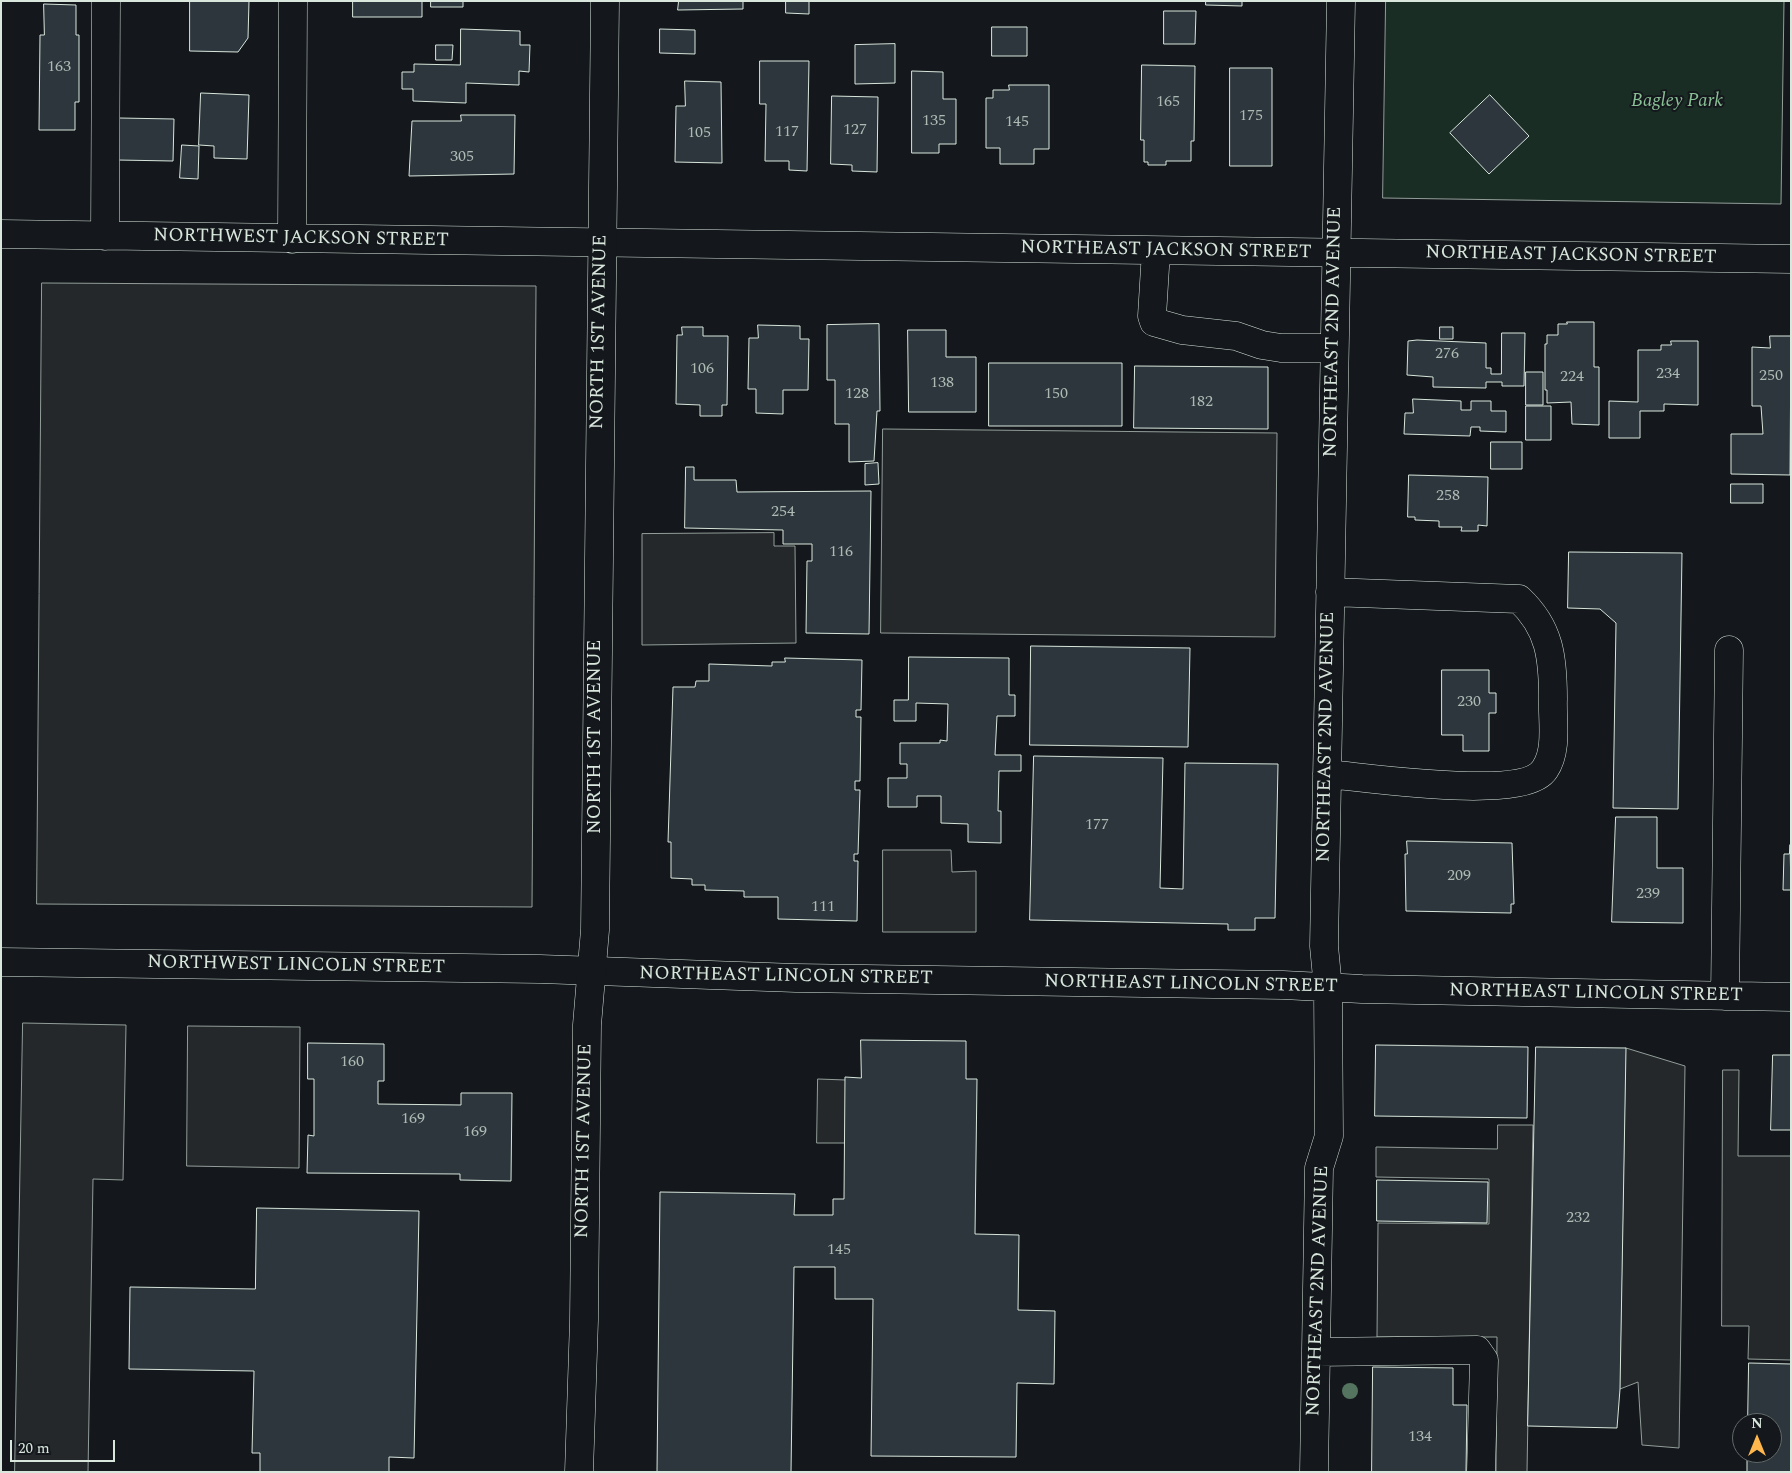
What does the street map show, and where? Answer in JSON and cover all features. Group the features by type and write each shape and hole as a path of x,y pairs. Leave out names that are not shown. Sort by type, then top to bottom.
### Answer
{"street":[{"path":"105,236 106,1"},
{"path":"292,239 294,1"},
{"name":"NORTH 1ST AVENUE","path":"579,1472 584,1328 586,1025 595,930 605,1"},
{"name":"NORTHEAST 2ND AVENUE","path":"1314,1472 1319,1168 1329,1136 1328,988 1324,946 1341,1"},
{"name":"NORTHWEST JACKSON STREET","path":"1,234 601,244"},
{"name":"NORTHEAST JACKSON STREET","path":"601,244 1791,259"},
{"path":"1156,251 1152,316 1154,322 1182,330 1236,336 1262,345 1281,348 1334,348"},
{"path":"1327,774 1458,787 1529,782 1545,770 1552,750 1553,675 1548,641 1532,612 1519,599 1330,592"},
{"path":"1725,996 1729,650"},
{"name":"NORTHWEST LINCOLN STREET","path":"1,962 531,969 591,972"},
{"name":"NORTHEAST LINCOLN STREET","path":"591,972 796,978 1283,984 1328,988 1791,997"},
{"path":"1316,1352 1477,1350 1484,1360 1482,1472"}],"green space":[{"name":"Bagley Park","path":"1386,1 1784,1 1781,204 1383,198"}],"shaded area":[{"path":"42,283 536,286 532,907 37,904"},
{"path":"883,429 1277,433 1275,637 881,633"},
{"path":"774,533 774,546 795,546 796,643 642,645 642,534"},
{"path":"883,850 951,850 952,872 976,871 976,932 883,932"},
{"path":"23,1023 126,1025 123,1180 93,1179 88,1472 15,1472"},
{"path":"188,1026 300,1027 299,1168 187,1166"},
{"path":"1626,1048 1685,1066 1679,1448 1642,1445 1638,1382 1620,1389"},
{"path":"1723,1070 1739,1070 1738,1156 1791,1156 1791,1360 1748,1359 1749,1326 1722,1326"},
{"path":"818,1079 846,1080 846,1143 817,1143"},
{"path":"1498,1125 1533,1125 1527,1472 1496,1472 1497,1337 1377,1337 1378,1223 1489,1224 1489,1179 1376,1177 1376,1147 1497,1149"}],"building":[{"path":"190,1 249,1 248,38 238,52 190,51"},
{"path":"353,1 422,1 422,17 353,17"},
{"path":"431,1 463,1 463,7 431,7"},
{"path":"679,1 743,1 743,9 678,10"},
{"path":"786,1 809,1 809,14 786,13"},
{"path":"1206,1 1242,1 1242,6 1206,5"},
{"path":"44,4 76,5 76,35 79,35 79,102 75,102 75,130 39,130 40,35 44,35"},
{"path":"1164,11 1196,11 1195,44 1164,44"},
{"path":"992,27 1027,27 1027,56 992,56"},
{"path":"461,29 520,31 520,45 530,45 529,72 519,71 519,85 466,83 466,103 413,101 413,89 402,89 402,72 414,72 414,64 460,65"},
{"path":"660,29 695,30 695,54 660,53"},
{"path":"895,44 895,83 855,84 855,45"},
{"path":"436,45 453,45 452,60 436,60"},
{"path":"760,61 809,61 807,171 789,170 789,161 765,161 766,104 760,104"},
{"path":"1142,65 1195,66 1194,141 1191,141 1191,161 1166,161 1166,165 1148,165 1148,162 1144,162 1144,140 1141,140"},
{"path":"1230,68 1272,68 1272,166 1230,166"},
{"path":"912,71 943,72 943,99 956,99 956,144 939,144 939,153 912,153"},
{"path":"685,81 721,82 722,163 675,162 676,106 685,106"},
{"path":"1009,85 1049,85 1049,149 1034,149 1034,164 1000,164 1000,148 986,148 986,98 993,98 993,90 1009,90"},
{"path":"201,93 249,95 247,159 214,158 214,146 199,145"},
{"path":"1490,95 1529,136 1489,174 1450,133"},
{"path":"832,96 878,97 877,172 852,171 852,165 831,164"},
{"path":"461,115 515,115 514,174 409,176 412,121 461,121"},
{"path":"119,118 174,119 173,161 117,160"},
{"path":"182,145 199,146 198,179 180,178"},
{"path":"1567,322 1594,322 1594,367 1599,367 1599,425 1572,424 1571,402 1547,403 1547,390 1545,390 1545,344 1547,344 1547,335 1558,335 1558,324 1567,324"},
{"path":"879,324 880,411 877,411 874,461 849,462 849,424 835,424 835,380 827,380 827,325"},
{"path":"758,325 800,326 800,339 809,339 808,390 783,390 783,414 756,413 756,389 748,389 749,338 758,338"},
{"path":"682,327 703,327 703,336 728,336 727,405 722,405 722,416 700,416 700,405 676,404 677,335 682,335"},
{"path":"1440,327 1453,327 1453,339 1440,339"},
{"path":"908,330 946,330 946,357 976,357 976,412 909,412"},
{"path":"1502,333 1525,333 1524,386 1502,386 1502,382 1486,382 1486,388 1433,387 1433,377 1407,375 1408,341 1417,340 1486,343 1486,368 1491,368 1491,374 1501,374"},
{"path":"1770,336 1791,336 1790,475 1731,474 1731,434 1763,434 1761,406 1752,406 1752,347 1770,348"},
{"path":"1671,341 1698,341 1698,405 1664,404 1664,411 1640,411 1640,438 1609,438 1609,401 1638,402 1638,350 1661,350 1661,345 1671,345"},
{"path":"989,363 1122,363 1122,426 989,426"},
{"path":"1135,366 1268,367 1268,429 1134,428"},
{"path":"1526,372 1543,372 1543,405 1526,405"},
{"path":"1413,399 1461,401 1461,410 1471,410 1471,401 1491,401 1491,411 1506,411 1506,432 1480,431 1480,427 1471,427 1470,436 1404,434 1405,413 1413,413"},
{"path":"1526,406 1551,406 1551,440 1526,440"},
{"path":"1491,442 1522,442 1522,469 1491,469"},
{"path":"878,463 879,484 865,485 865,464"},
{"path":"686,467 694,467 694,480 736,480 737,492 871,491 869,634 806,633 807,561 812,561 812,544 783,544 783,530 685,528"},
{"path":"1409,475 1488,477 1487,526 1478,525 1478,531 1461,531 1462,527 1439,527 1439,521 1415,520 1415,517 1408,517"},
{"path":"1731,484 1763,484 1763,503 1731,503"},
{"path":"1569,552 1682,553 1678,809 1613,808 1616,623 1600,609 1568,608"},
{"path":"1031,646 1190,648 1188,747 1030,745"},
{"path":"909,657 1009,658 1009,695 1015,695 1015,716 997,716 995,755 1021,755 1021,771 999,771 998,811 1001,811 1001,843 968,842 968,824 941,823 941,796 917,796 917,807 888,807 888,778 907,778 907,764 900,764 900,743 940,743 940,740 947,741 948,704 916,703 916,721 894,721 894,700 908,700"},
{"path":"785,658 862,660 861,710 856,710 856,717 861,717 860,781 855,781 855,790 860,790 858,854 854,854 854,861 858,861 857,921 778,919 778,897 744,897 744,891 705,890 705,885 692,885 692,879 671,878 671,842 668,842 673,687 695,687 696,681 709,681 709,664 772,666 772,662 785,662"},
{"path":"1442,670 1489,670 1489,693 1496,693 1496,713 1489,713 1489,751 1463,751 1463,735 1442,735"},
{"path":"1034,756 1163,758 1160,888 1183,889 1185,763 1278,764 1275,918 1255,918 1255,930 1228,930 1228,924 1030,920"},
{"path":"1616,817 1657,817 1657,868 1683,868 1683,923 1612,922"},
{"path":"1407,841 1512,843 1514,904 1511,904 1511,913 1406,911 1405,854 1407,854"},
{"path":"1790,845 1791,890 1783,890 1784,854 1789,854"},
{"path":"861,1040 966,1041 966,1079 977,1079 975,1234 1019,1235 1018,1310 1055,1311 1054,1384 1017,1383 1016,1457 871,1456 873,1299 835,1299 835,1267 794,1267 791,1472 657,1472 660,1192 795,1194 794,1215 833,1215 833,1199 844,1199 845,1077 861,1078"},
{"path":"308,1043 384,1044 384,1081 378,1081 378,1104 461,1105 461,1093 512,1093 511,1181 460,1180 460,1174 307,1173 308,1135 314,1136 314,1079 308,1079"},
{"path":"1376,1045 1528,1047 1527,1118 1375,1116"},
{"path":"1536,1047 1626,1048 1620,1389 1617,1428 1528,1426"},
{"path":"1773,1055 1791,1055 1791,1130 1771,1130"},
{"path":"1377,1180 1488,1182 1487,1223 1377,1221"},
{"path":"257,1208 419,1211 414,1458 389,1457 389,1472 260,1472 260,1453 252,1453 254,1371 129,1369 130,1287 255,1289"},
{"path":"1749,1363 1791,1364 1791,1472 1747,1472 1747,1463 1782,1463 1782,1413 1748,1413"},
{"path":"1373,1367 1453,1368 1453,1405 1467,1405 1466,1472 1372,1472"}]}
